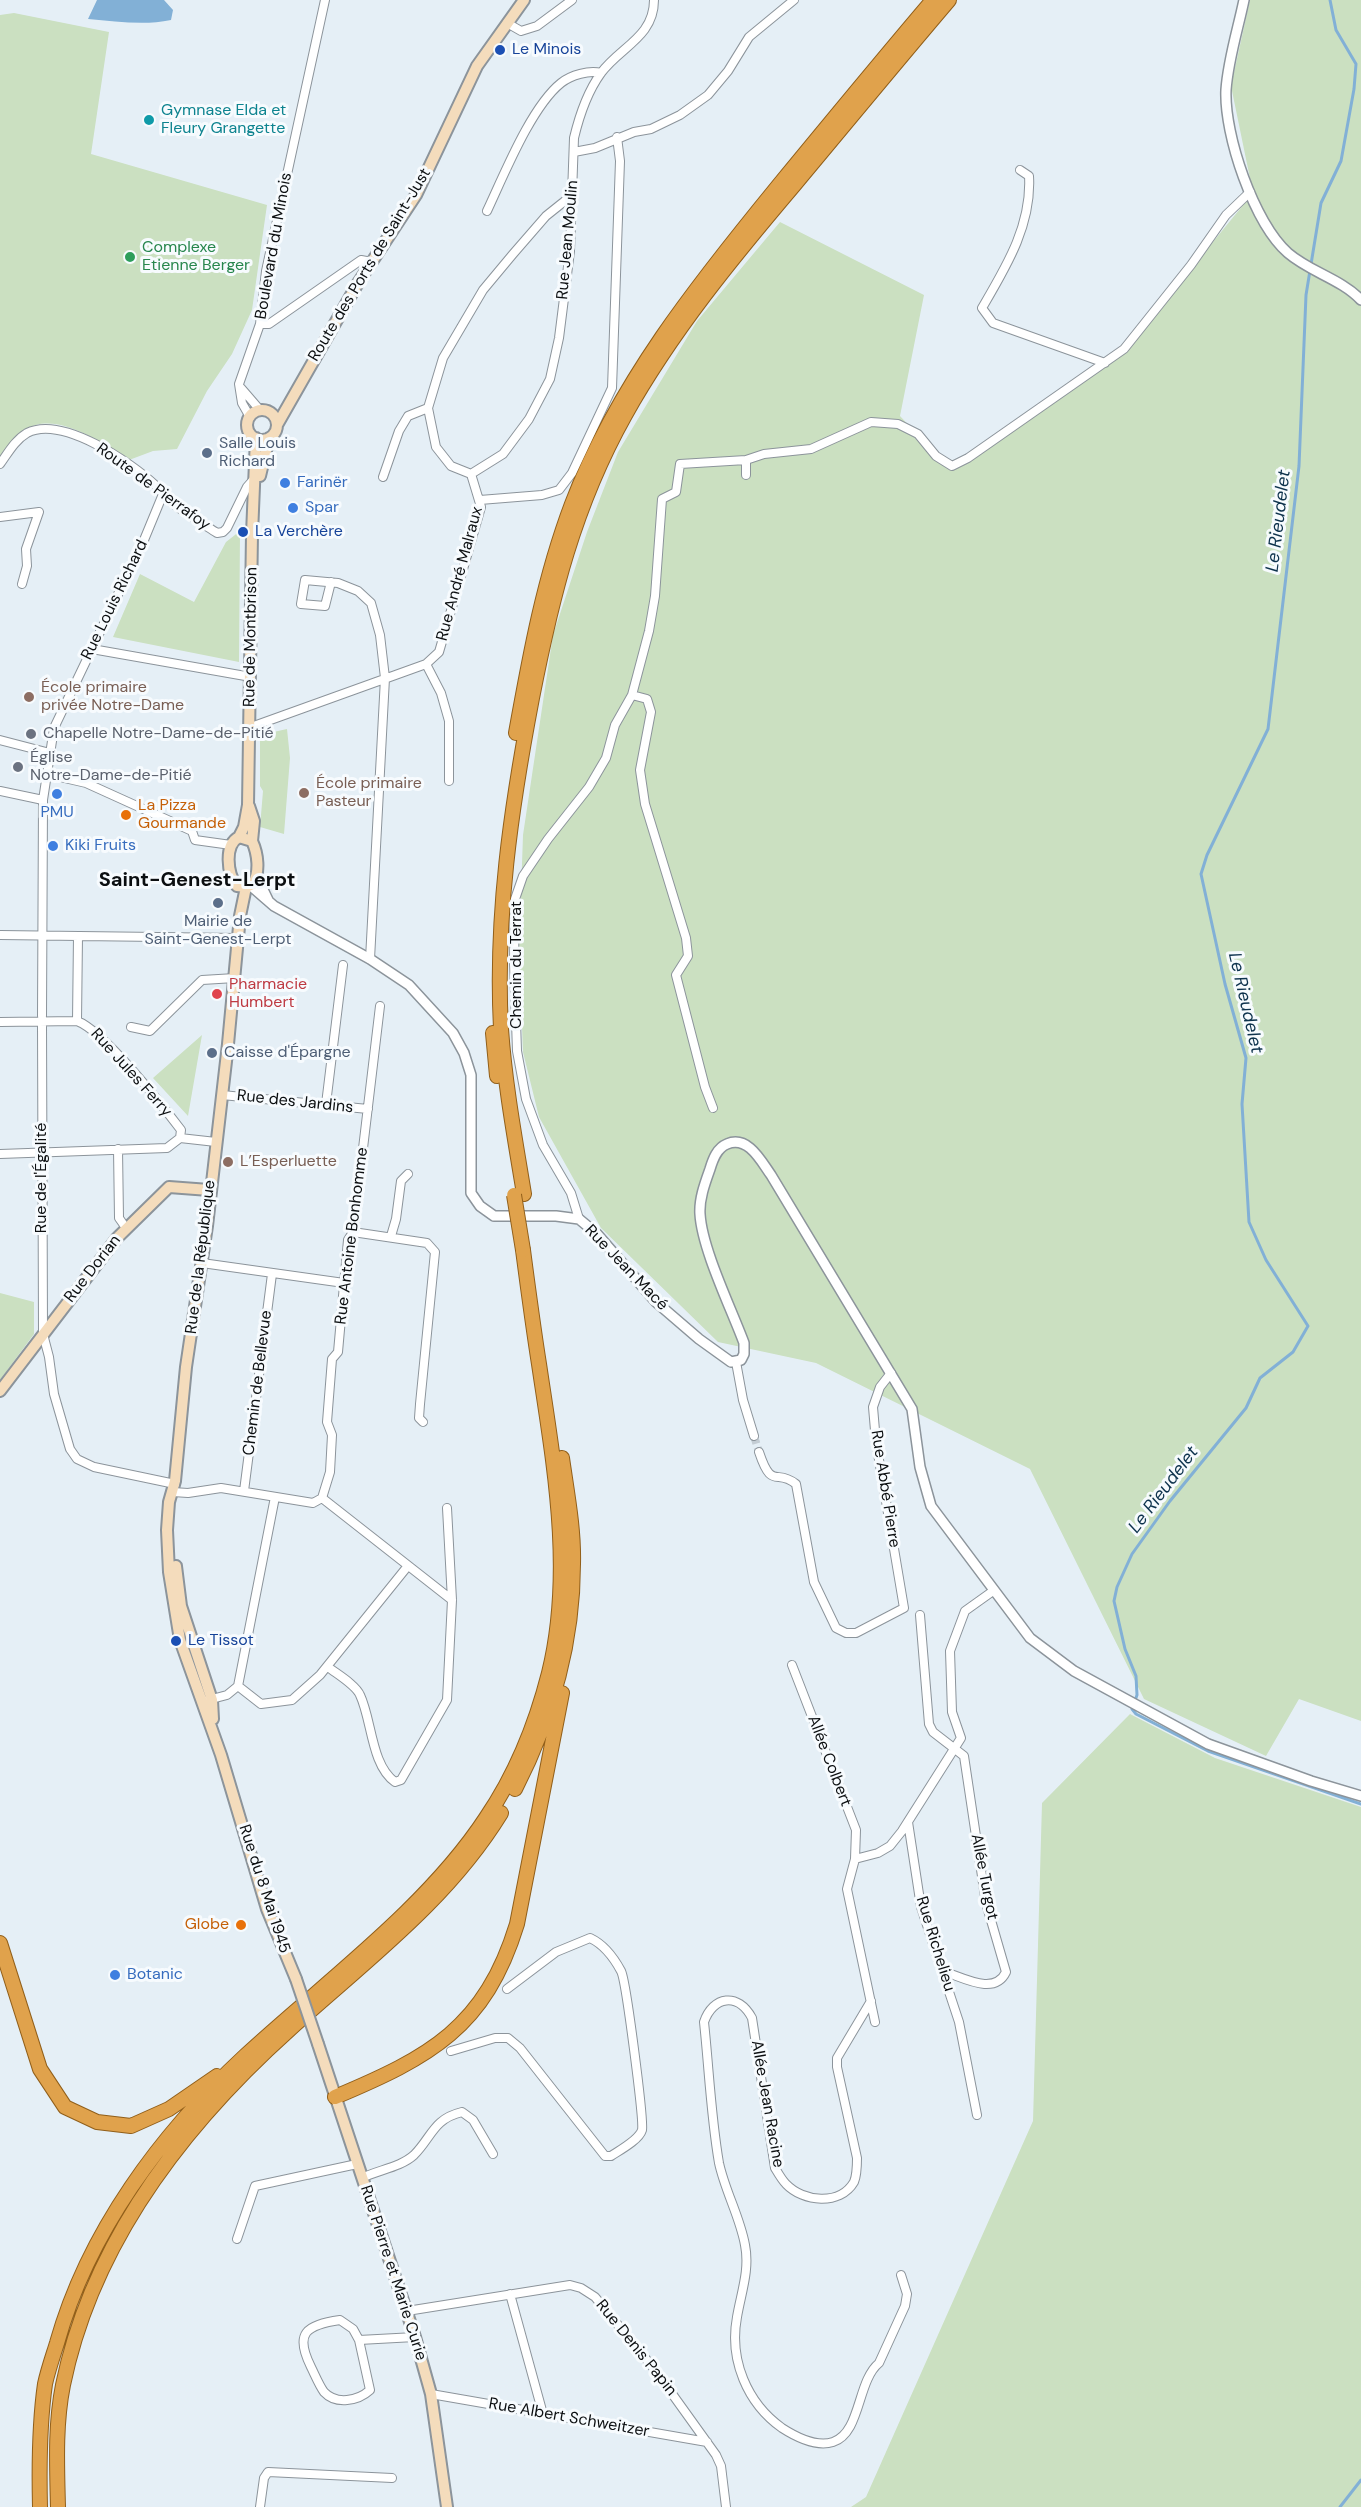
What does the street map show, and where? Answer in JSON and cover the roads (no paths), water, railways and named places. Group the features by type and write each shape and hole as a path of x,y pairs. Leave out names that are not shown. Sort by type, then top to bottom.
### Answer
{"highway":[{"path":"335,2097 401,2068 450,2037 471,2016 489,1990 507,1957 520,1914 568,1661 573,1562 568,1501 494,1054 492,922 507,779 549,572 572,504 599,444 652,349 715,263 933,0"},
{"path":"519,1195 504,1068 500,969 501,910 516,782 542,646 559,575 577,520 601,461 626,413 668,346 705,294 949,0"},
{"path":"40,2507 39,2441 46,2381 67,2309 91,2252 143,2171 170,2136 242,2059 393,1923 440,1877 485,1821 524,1750 538,1713 550,1670 561,1591 560,1550 550,1432 527,1249"},
{"path":"58,2507 56,2443 63,2386 81,2319 117,2239 138,2203 166,2163 212,2106 288,2030 441,1893 491,1830 528,1764 547,1715 559,1676 569,1625"},
{"path":"0,1943 40,2069 65,2107 97,2122 131,2126 169,2109 242,2059"}],"main road":[{"name":"Route des Ports de Saint-Just","path":"278,425 288,404 372,262 416,195 477,66 524,0"},
{"path":"264,410 275,416 278,425 275,433 269,438 256,438 249,430 250,417 264,410 288,404"},
{"name":"Rue de Montbrison","path":"248,805 256,438"},
{"name":"Rue de Montbrison","path":"255,505 269,438"},
{"path":"248,805 254,821 252,841 255,848 248,884 230,873 235,841 248,805"},
{"path":"235,841 247,838 252,841"},
{"name":"Rue de la République","path":"174,1488 186,1367 202,1263 222,1095 240,916 248,884"},
{"name":"Rue Dorian","path":"0,1391 126,1228 169,1187 209,1190"},
{"name":"Rue du 8 Mai 1945","path":"174,1488 169,1502 167,1530 173,1606 180,1640 208,1700 213,1732 267,1909 296,1980 318,2044"},
{"name":"Rue Pierre et Marie Curie","path":"318,2044 415,2337 430,2394 447,2507"}],"street":[{"name":"Boulevard du Minois","path":"239,384 260,324 266,272 325,0"},
{"path":"507,23 521,31 537,26 572,0"},
{"name":"Rue Jean Moulin","path":"471,474 503,453 529,419 550,379 560,327 570,251 577,127 601,73 644,33 654,12 654,0"},
{"path":"574,152 596,148 617,137 665,124 708,95 728,71 749,38 794,0"},
{"path":"1244,0 1229,69 1227,107 1232,141 1250,192 1267,229 1287,252 1305,266 1361,300"},
{"path":"487,211 539,109 562,82 582,74 601,73"},
{"path":"480,500 542,495 559,490 572,473 612,388 620,160 617,137"},
{"path":"1020,170 1029,176 1030,194 1023,228 999,279 982,308 993,323 1105,363"},
{"path":"746,475 746,460 764,454 811,449 871,423 898,424 918,434 936,456 952,466 968,458 1124,349 1158,308 1226,215 1250,192"},
{"path":"471,474 451,466 436,447 428,408 443,358 483,290 546,216 566,200 574,198"},
{"path":"260,324 268,324 361,260 372,262"},
{"path":"239,384 264,410"},
{"path":"239,384 242,403 250,417"},
{"path":"383,477 399,431 408,416 428,408"},
{"name":"Route de Pierrafoy","path":"0,464 13,445 27,433 42,429 61,430 83,437 113,456 154,484 176,506 217,533 223,532 255,478"},
{"name":"Chemin du Terrat","path":"579,1219 572,1193 543,1145 526,1099 517,1051 514,963 515,899 524,876 548,839 589,786 606,758 615,725 632,695 649,631 655,596 662,499 676,492 680,464 746,460"},
{"name":"Rue André Malraux","path":"426,664 439,652 444,638 481,507 471,474"},
{"name":"Rue Louis Richard","path":"43,937 43,800 54,728 144,540 163,494"},
{"path":"0,517 39,512 26,549 27,566 22,584"},
{"path":"331,582 325,606 302,604 305,580 331,582 358,591 371,603 380,635 385,678 370,959"},
{"path":"92,649 250,677"},
{"path":"250,727 426,664 441,693 449,721 449,781"},
{"path":"632,695 647,699 651,712 640,770 645,804 686,938 688,957 676,975 705,1088 713,1108"},
{"path":"0,740 50,753"},
{"path":"47,774 86,783 192,831 195,840 235,841"},
{"path":"0,791 43,800"},
{"name":"Rue Jean Macé","path":"248,884 274,906 370,959 409,986 453,1033 464,1053 471,1075 471,1193 480,1206 494,1216 556,1216 579,1219 597,1234 656,1302 725,1359 736,1362"},
{"path":"0,935 238,938"},
{"path":"0,1022 42,1019 77,1021 78,936"},
{"name":"Rue de l'Égalité","path":"43,937 43,1334 54,1394 70,1449 77,1459 90,1466 174,1488"},
{"path":"326,1104 342,965"},
{"path":"131,1027 150,1031 202,980 234,978"},
{"name":"Rue Antoine Bonhomme","path":"322,1498 330,1472 332,1435 327,1422 332,1359 338,1352 348,1240 353,1232 380,1006"},
{"name":"Rue Jules Ferry","path":"77,1021 88,1024 102,1037 163,1107 180,1134"},
{"name":"Rue des Jardins","path":"222,1095 368,1109"},
{"path":"0,1154 167,1148 180,1134 216,1142"},
{"path":"754,1436 743,1400 736,1362 744,1354 744,1343 706,1244 700,1213 702,1191 713,1158 722,1146 730,1142 741,1142 752,1149 771,1175 891,1373 912,1409 920,1467 931,1506 1030,1638 1074,1671 1208,1744 1311,1781 1361,1796"},
{"path":"118,1149 119,1218 126,1228"},
{"path":"391,1236 396,1219 401,1181 408,1174"},
{"path":"353,1232 427,1242 435,1252 419,1418 423,1422"},
{"path":"202,1263 344,1283"},
{"name":"Chemin de Bellevue","path":"244,1491 272,1274"},
{"name":"Rue Abbé Pierre","path":"759,1452 767,1473 774,1477 791,1480 796,1484 814,1582 836,1628 846,1634 856,1633 885,1620 904,1608 876,1442 873,1407 880,1387 891,1373"},
{"path":"174,1488 188,1493 221,1488 313,1503 322,1498 452,1600"},
{"path":"208,1700 234,1691 238,1686 275,1497"},
{"path":"328,1667 360,1693 370,1734 388,1777 395,1782 401,1780 447,1700 452,1600 447,1508"},
{"path":"238,1686 261,1704 292,1700 328,1667 407,1566"},
{"path":"855,1859 878,1853 890,1846 956,1748 961,1738 951,1712 950,1651 965,1611 993,1591"},
{"path":"920,1616 929,1724 933,1732 956,1748"},
{"name":"Allée Colbert","path":"792,1665 856,1830 855,1859 847,1889 875,2022"},
{"name":"Allée Turgot","path":"942,1971 992,1985 1001,1981 1006,1972 986,1903 964,1756 956,1748"},
{"name":"Rue Richelieu","path":"908,1822 921,1908 959,2022 977,2115"},
{"path":"451,2051 495,2038 508,2038 520,2048 605,2156 611,2156 640,2134 643,2128 640,2098 622,1972 599,1942 590,1938 556,1952 507,1989"},
{"name":"Allée Jean Racine","path":"871,2001 837,2058 857,2158 857,2170 854,2182 845,2192 827,2199 809,2197 795,2190 787,2185 775,2168 752,2018 747,2010 735,2001 727,2000 714,2004 704,2022 720,2164 745,2243 747,2261 735,2329 737,2362 753,2399 770,2419 802,2439 819,2443 831,2443 841,2439 861,2401 862,2389 871,2369 879,2363 905,2306 907,2294 901,2275"},
{"path":"362,2178 413,2156 429,2133 449,2115 462,2112 474,2120 493,2154"},
{"path":"237,2239 255,2186 357,2164"},
{"name":"Rue Denis Papin","path":"407,2311 570,2285 581,2288 595,2297 655,2370 707,2442 721,2466 726,2507"},
{"path":"510,2294 543,2414"},
{"path":"340,2320 353,2329 359,2340 370,2390 362,2398 351,2400 337,2399 325,2393 304,2353 302,2341 307,2331 314,2326 340,2320"},
{"path":"359,2340 415,2337"},
{"name":"Rue Albert Schweitzer","path":"430,2394 707,2442"},
{"path":"260,2507 264,2478 268,2472 392,2478"}],"water":[{"path":"97,0 164,0 173,10 171,20 140,23 88,19"}],"waterway":[{"name":"Le Rieudelet","path":"1330,0 1336,30 1356,64 1354,89 1341,161 1321,203 1306,295 1299,466 1268,729 1207,855 1201,874 1225,984 1246,1058 1242,1104 1249,1222 1266,1260 1308,1326 1293,1352 1260,1378 1246,1408 1170,1501 1132,1554 1117,1587 1114,1601 1125,1649 1136,1676 1137,1695 1132,1709 1136,1714 1208,1751 1361,1804"},
{"name":"Le Rieudelet","path":"1340,2507 1361,2480"}],"tunnel":[{"path":"754,1436 759,1452"}],"place":[{"name":"Le Minois","path":"500,50"},
{"name":"Gymnase Elda et Fleury Grangette","path":"149,120"},
{"name":"Complexe Etienne Berger","path":"130,257"},
{"name":"Salle Louis Richard","path":"207,453"},
{"name":"Farinër","path":"285,483"},
{"name":"Spar","path":"293,508"},
{"name":"La Verchère","path":"243,532"},
{"name":"École primaire privée Notre-Dame","path":"29,697"},
{"name":"Chapelle Notre-Dame-de-Pitié","path":"31,734"},
{"name":"Église Notre-Dame-de-Pitié","path":"18,767"},
{"name":"École primaire Pasteur","path":"304,793"},
{"name":"PMU","path":"57,794"},
{"name":"La Pizza Gourmande","path":"126,815"},
{"name":"Kiki Fruits","path":"53,846"},
{"name":"Mairie de Saint-Genest-Lerpt","path":"218,903"},
{"name":"Pharmacie Humbert","path":"217,994"},
{"name":"Caisse d'Épargne","path":"212,1053"},
{"name":"L’Esperluette","path":"228,1162"},
{"name":"Le Tissot","path":"176,1641"},
{"name":"Globe","path":"241,1925"},
{"name":"Botanic","path":"115,1975"}],"district":[{"name":"Saint-Genest-Lerpt","path":"197,881"}]}
